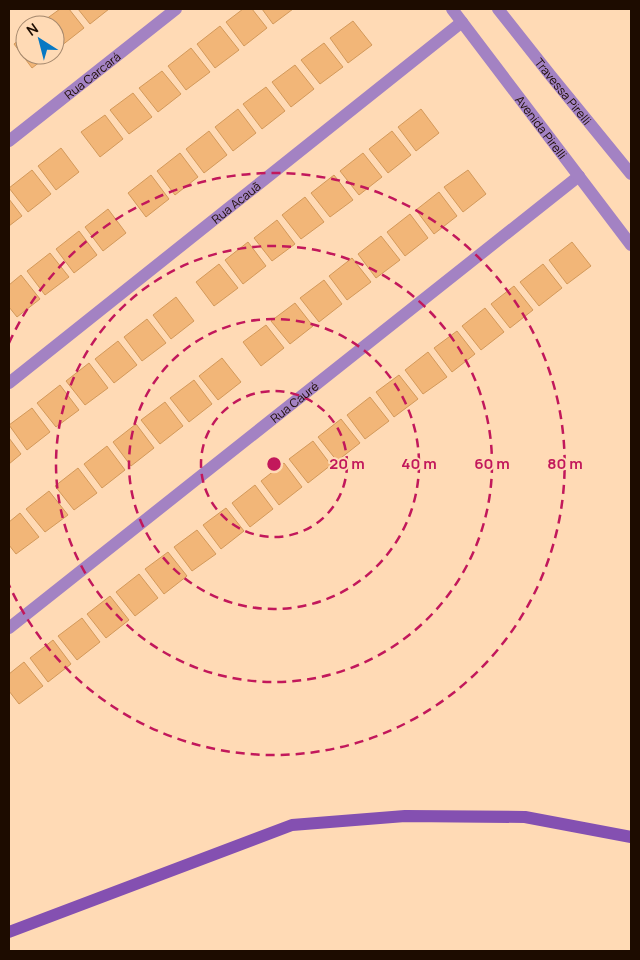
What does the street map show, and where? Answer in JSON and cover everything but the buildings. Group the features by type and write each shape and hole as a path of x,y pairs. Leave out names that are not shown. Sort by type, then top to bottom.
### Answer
{"main road":[{"path":"9,932 292,825 405,816 525,817 631,837"}],"street":[{"name":"Rua Carcará","path":"9,141 176,9"},
{"name":"Avenida Pirelli","path":"452,9 631,245"},
{"name":"Travessa Pirelli","path":"498,9 631,174"},
{"name":"Rua Acauã","path":"9,383 462,22"},
{"name":"Rua Cauré","path":"9,628 579,176"}]}
